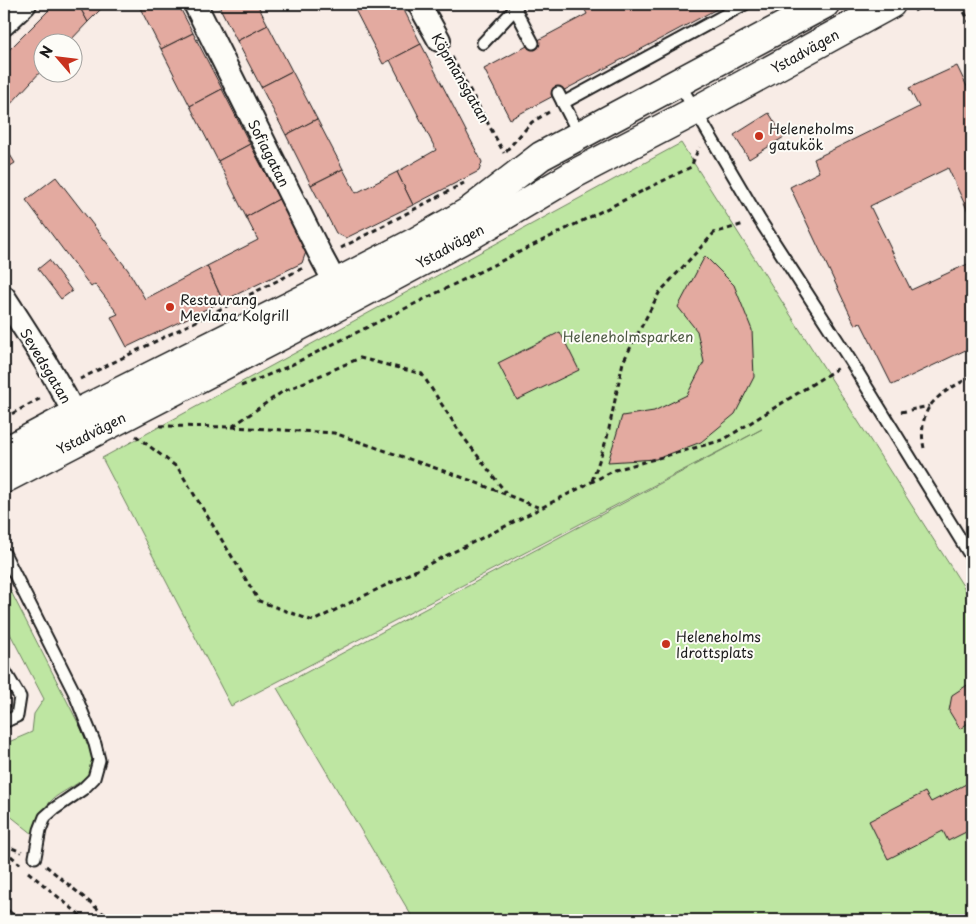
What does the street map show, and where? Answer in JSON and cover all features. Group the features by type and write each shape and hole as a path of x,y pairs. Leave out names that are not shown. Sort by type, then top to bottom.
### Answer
{"main road":[{"name":"Ystadvägen","path":"341,293 468,212 541,156 824,4"},
{"name":"Ystadvägen","path":"4,452 80,425 341,293 475,233 576,173 700,120 891,4"},
{"name":"Ystadvägen","path":"4,479 80,425"}],"street":[{"path":"4,24 25,4"},
{"name":"Sofiagatan","path":"195,4 341,293"},
{"name":"Köpmansgatan","path":"419,4 438,40"},
{"name":"Sevedsgatan","path":"4,297 36,345 80,425"}],"lane":[{"path":"580,136 561,98 745,4"},
{"path":"483,43 517,6 533,43"},
{"path":"678,83 759,219 850,360 972,558"},
{"path":"4,553 74,692 95,744 99,760 94,778 83,789 54,809 45,818 40,830 35,857"},
{"path":"4,670 20,697 17,716 4,722"},
{"path":"4,914 10,920"}],"path":[{"path":"960,4 972,27"},
{"name":"Köpmansgatan","path":"438,40 448,49 504,153"},
{"path":"497,160 532,122 561,98"},
{"path":"241,386 285,368 691,168 700,120"},
{"path":"4,418 322,258 467,181"},
{"path":"592,482 607,438 623,362 659,293 714,234 759,219"},
{"path":"233,426 282,392 360,358 422,374 461,434 507,495"},
{"path":"131,433 178,468 260,600 313,621 615,470 723,440 850,360"},
{"path":"926,454 922,440 924,420 930,406 945,392 972,376"},
{"path":"885,416 930,406"},
{"path":"154,426 233,426 334,433 541,508"},
{"path":"4,845 35,857 111,920"},
{"path":"4,850 86,920"}],"green space":[{"name":"Heleneholmsparken","path":"681,143 972,600 972,920 414,920 277,688 762,429 231,706 102,458"},
{"path":"4,578 90,746 94,759 93,768 84,779 57,796 46,807 33,834 4,811 4,744 32,732 34,714 44,699 4,622"}],"building":[{"path":"55,4 78,4 88,22 78,32 32,32 32,81 8,107 4,103 4,55"},
{"path":"78,4 106,4 88,22"},
{"path":"138,4 178,4 193,33 161,49"},
{"path":"218,4 257,4 268,25 237,41"},
{"path":"352,4 401,4 421,44 383,64"},
{"path":"582,4 726,4 510,119 484,69 587,14"},
{"path":"268,25 292,71 261,87 237,41"},
{"path":"193,33 222,89 190,106 161,49"},
{"path":"421,44 482,162 479,171 413,205 397,172 436,150 390,60"},
{"path":"957,66 972,97 972,220 948,168 870,206 911,290 972,262 972,347 892,385 861,323 855,325 790,187 819,172 814,159 919,107 909,88"},
{"path":"292,71 317,119 286,135 261,87"},
{"path":"222,89 250,144 218,161 190,106"},
{"name":"Heleneholms gatukök","path":"769,113 784,137 749,159 734,135"},
{"path":"317,119 343,169 311,185 286,135"},
{"path":"250,144 279,199 246,217 218,161"},
{"path":"4,145 15,163 4,170"},
{"path":"343,169 356,193 397,172 413,205 346,238 336,233 311,185"},
{"path":"56,177 128,270 145,299 207,266 223,301 127,347 111,317 118,314 95,284 91,287 26,200"},
{"path":"279,199 306,252 302,263 223,301 207,266 258,240 246,217"},
{"path":"705,256 734,285 752,330 754,377 735,414 701,442 656,459 608,462 622,416 654,411 687,395 704,362 697,331 678,307"},
{"path":"49,260 72,291 61,299 38,269"},
{"path":"560,332 579,370 517,400 498,363"},
{"path":"972,682 972,720 960,729 949,711 952,695"},
{"path":"972,781 972,829 948,841 943,831 888,859 869,821 925,792 931,802"}],"place":[{"name":"Heleneholms gatukök","path":"759,136"},
{"name":"Restaurang Mevlana Kolgrill","path":"170,307"},
{"name":"Heleneholms Idrottsplats","path":"666,644"}]}
